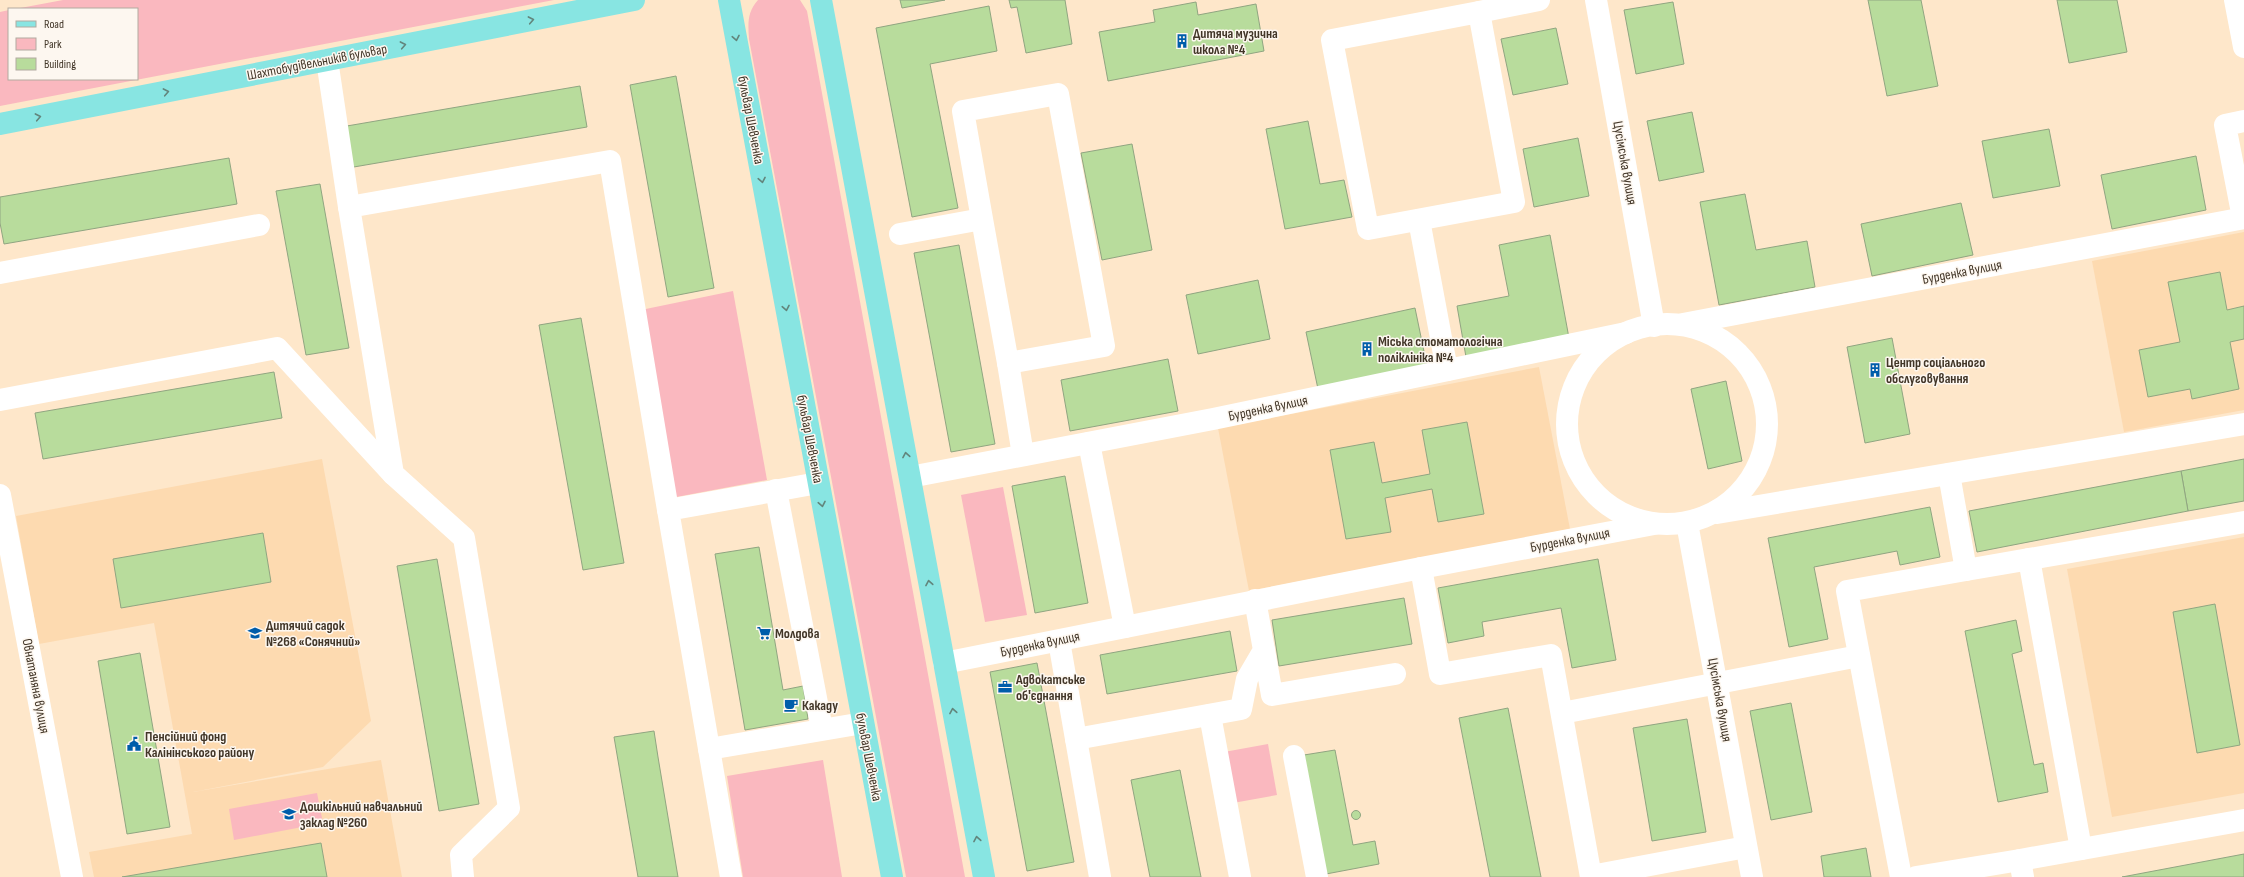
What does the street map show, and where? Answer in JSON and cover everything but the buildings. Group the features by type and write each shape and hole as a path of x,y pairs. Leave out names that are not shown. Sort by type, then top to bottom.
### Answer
{"main road":[{"name":"Шахтобудівельників бульвар","path":"0,124 634,0"},
{"name":"бульвар Шевченка","path":"729,0 892,877"},
{"path":"821,0 984,877"}],"street":[{"path":"1479,12 1514,202 1368,229 1332,40 1539,0"},
{"name":"Цусімська вулиця","path":"1596,0 1654,326"},
{"path":"2235,0 2244,47"},
{"path":"327,60 349,207 393,474"},
{"path":"1008,363 1104,346 1058,94 963,112 1024,456"},
{"path":"2244,121 2225,125 2244,218"},
{"path":"349,207 610,161 731,877"},
{"name":"Бурденка вулиця","path":"1680,325 2244,218"},
{"path":"900,234 982,219"},
{"path":"1419,220 1447,370"},
{"path":"0,273 259,225"},
{"path":"1712,514 1731,502 1744,488 1758,465 1766,431 1766,410 1759,386 1746,362 1736,352 1714,336 1680,325 1654,326 1626,333 1603,346 1590,359 1576,380 1567,413 1567,435 1570,454 1584,482 1609,507 1630,518 1654,524 1687,523 1712,514 2244,424"},
{"name":"Бурденка вулиця","path":"910,476 1024,456 1213,419 1626,333"},
{"path":"0,400 277,348 393,474 464,538 509,808 461,855 463,877"},
{"path":"1089,443 1125,627"},
{"path":"1949,474 1966,570"},
{"path":"668,510 818,483"},
{"path":"776,490 822,729"},
{"name":"Овнатаняна вулиця","path":"0,495 72,877"},
{"path":"1901,877 1847,590 2244,522"},
{"name":"Цусімська вулиця","path":"1687,523 1752,877"},
{"name":"Бурденка вулиця","path":"944,663 1255,600 1654,524"},
{"path":"2029,559 2081,849"},
{"path":"1421,568 1440,674 1551,654 1591,877 1746,847"},
{"path":"1255,600 1272,695 1395,674"},
{"path":"1059,640 1100,877"},
{"path":"1076,739 1241,709 1247,679 1264,650"},
{"path":"1562,712 1716,681 1859,656"},
{"path":"1210,715 1240,877"},
{"path":"709,749 863,723"},
{"path":"1294,756 1317,877"},
{"path":"1916,877 2022,869 2081,849 2244,820"}],"shaded area":[{"path":"2244,232 2244,410 2124,432 2092,261"},
{"path":"1539,367 1570,529 1249,591 1218,428"},
{"name":"Дитячий садок №268 «Сонячний»","path":"322,459 371,721 323,767 193,792 381,760 402,877 94,877 89,852 192,834 154,623 39,644 16,516"},
{"path":"2244,537 2244,793 2112,817 2067,569"}],"green space":[{"path":"63,0 554,0 138,80 138,8 20,8"},
{"path":"758,0 800,0 807,11 965,877 906,877 749,39 750,14"},
{"path":"8,10 8,80 136,80 0,106 0,12"},
{"path":"733,291 767,480 671,498 636,311"},
{"path":"1003,487 1027,615 985,622 961,495"},
{"path":"1268,744 1277,795 1233,803 1224,752"},
{"path":"823,760 842,877 743,877 727,776"},
{"path":"317,793 323,823 234,840 229,809"}],"place":[{"name":"Дитяча музична школа №4","path":"1182,41"},
{"name":"Міська стоматологічна поліклініка №4","path":"1367,349"},
{"name":"Центр соціального обслуговування","path":"1875,370"},
{"name":"Дитячий садок №268 «Сонячний»","path":"255,633"},
{"name":"Молдова","path":"764,633"},
{"name":"Адвокатське об'єднання","path":"1005,687"},
{"name":"Какаду","path":"791,705"},
{"name":"Пенсійний фонд Калінінського району","path":"134,744"},
{"name":"Дошкільний навчальний заклад №260","path":"289,814"}]}
